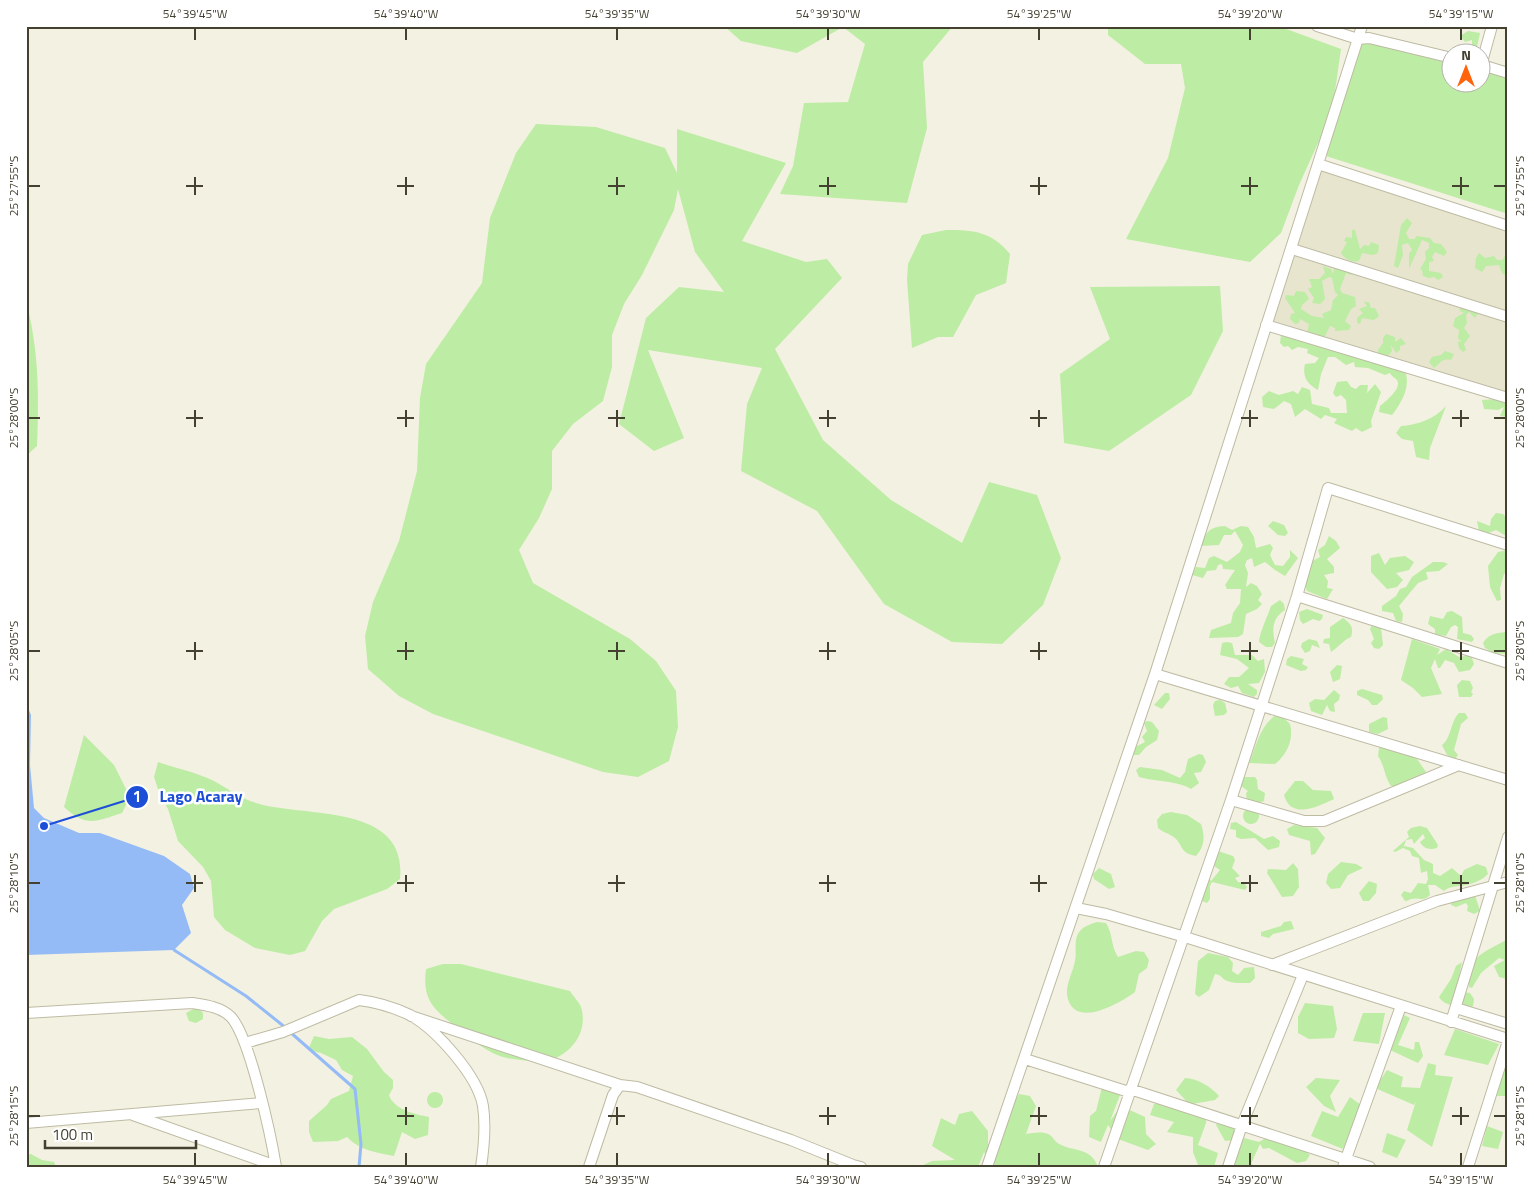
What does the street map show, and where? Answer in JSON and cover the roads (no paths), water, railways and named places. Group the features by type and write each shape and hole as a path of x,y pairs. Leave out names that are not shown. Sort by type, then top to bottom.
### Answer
{"street":[{"path":"1317,26 1358,39 1369,38 1442,56"},
{"path":"987,1167 1155,674 1362,26"},
{"path":"1488,42 1492,26"},
{"path":"1492,67 1508,73"},
{"path":"1318,164 1508,226"},
{"path":"1292,249 1508,316"},
{"path":"1266,326 1508,398"},
{"path":"1104,1167 1231,800 1297,596 1328,488 1508,545"},
{"path":"1297,596 1508,663"},
{"path":"1155,674 1508,780"},
{"path":"1231,800 1304,821 1324,821 1459,765"},
{"path":"1451,1022 1508,837"},
{"path":"1272,965 1437,901 1494,884 1508,882"},
{"path":"1076,908 1106,914 1185,937 1508,1040 1468,1167"},
{"path":"1228,1167 1242,1125 1303,975"},
{"path":"245,1043 288,1030 359,1000 371,1001 620,1086 637,1087 782,1137 855,1166"},
{"path":"26,1013 192,1003 215,1008 230,1016 245,1043 276,1166"},
{"path":"1344,1163 1401,1006"},
{"path":"1456,1008 1508,1024"},
{"path":"411,1016 439,1039 470,1073 482,1105 484,1145 481,1167"},
{"path":"1025,1059 1242,1125 1344,1163 1370,1167"},
{"path":"589,1167 613,1095 620,1086"},
{"path":"26,1122 261,1103"},
{"path":"130,1114 276,1166"}],"water":[{"path":"26,703 31,715 30,765 34,808 44,818 79,833 100,833 164,856 190,874 194,888 182,905 191,933 174,950 26,955"}],"waterway":[{"path":"174,950 246,996 286,1028"},
{"path":"290,1032 355,1089 361,1144 359,1167"}],"place":[{"name":"Lago Acaray","path":"44,826"}]}
